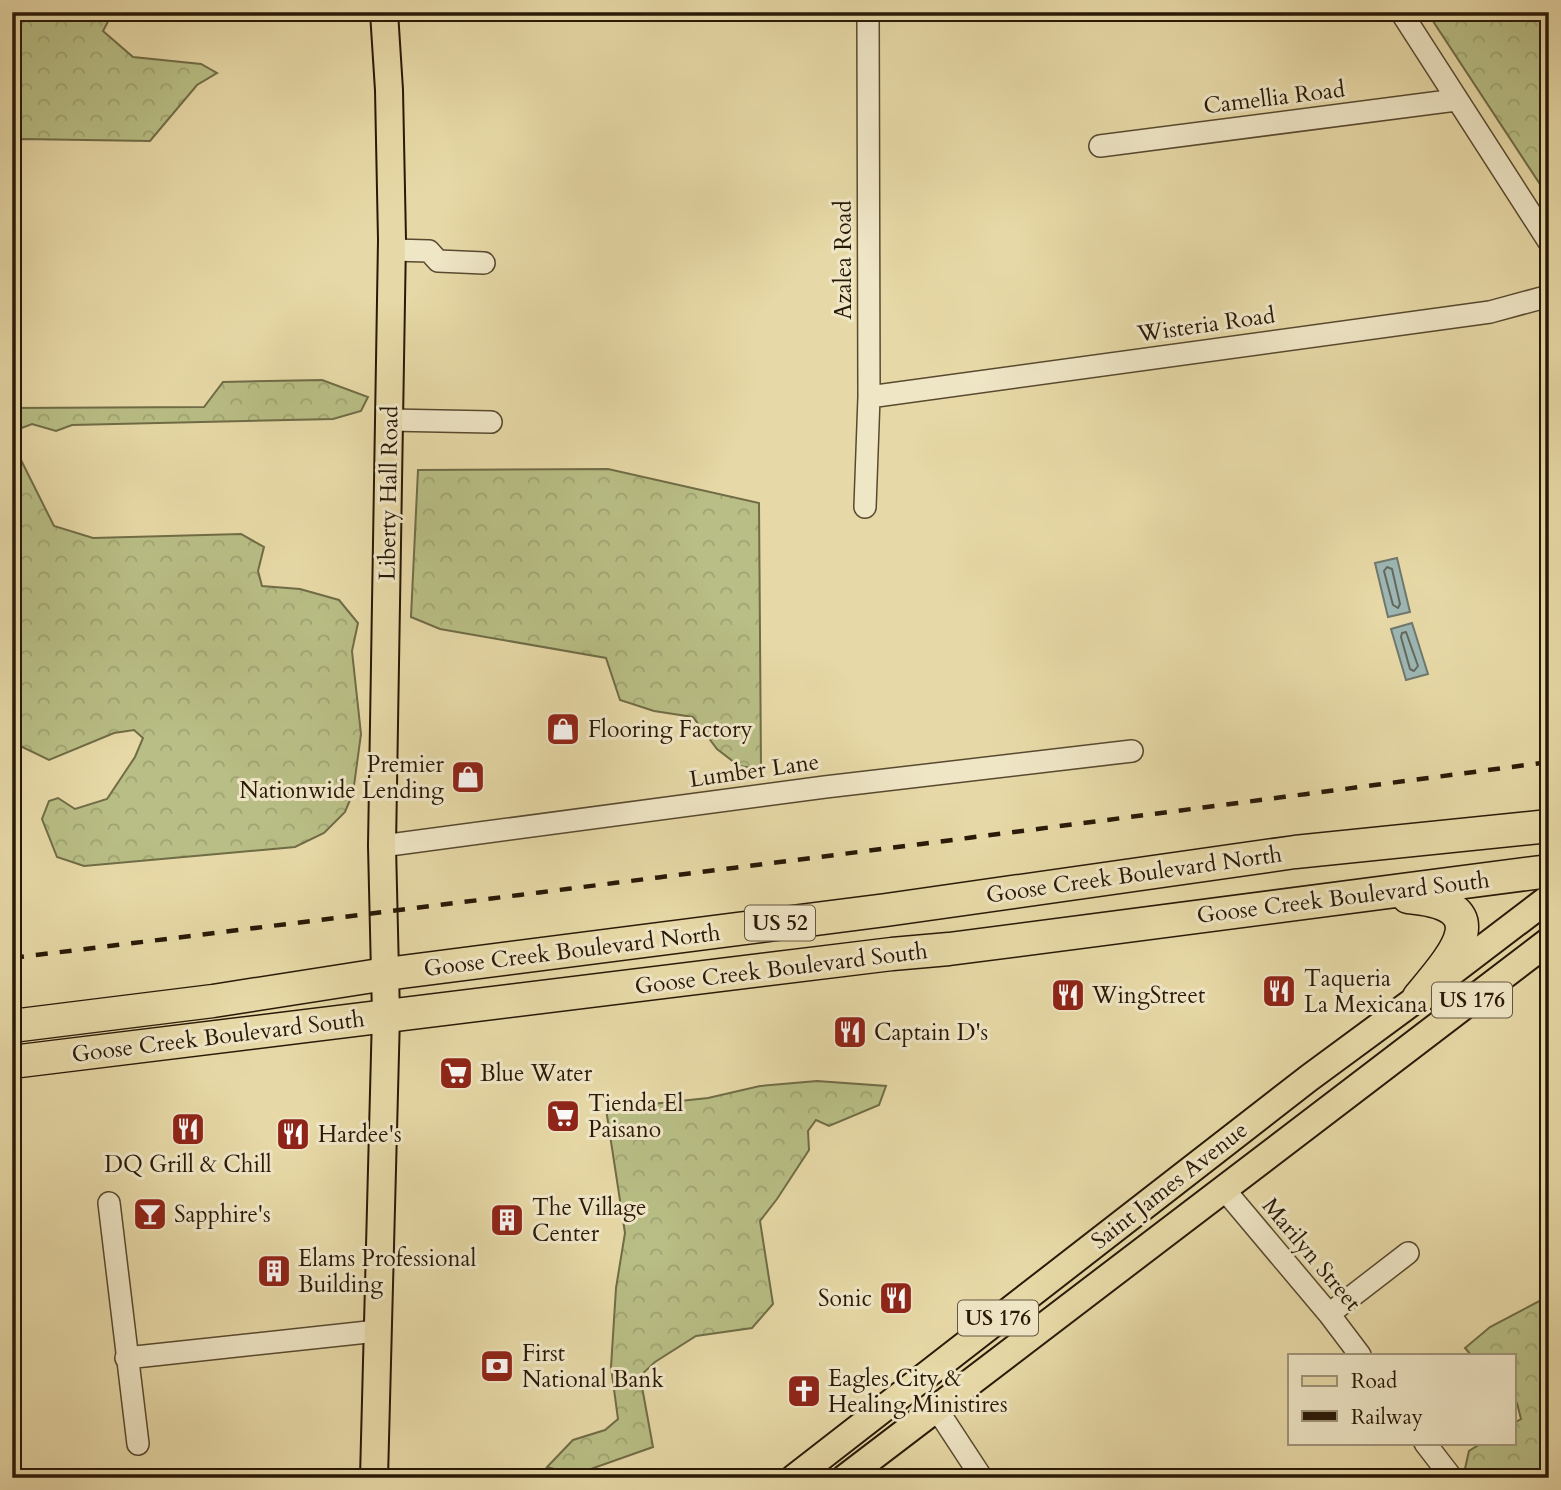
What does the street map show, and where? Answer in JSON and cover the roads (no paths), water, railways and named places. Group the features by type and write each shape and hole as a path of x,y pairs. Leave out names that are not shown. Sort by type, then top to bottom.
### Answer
{"highway":[{"name":"Goose Creek Boulevard North","path":"12,1026 213,1001 386,974 886,910 1295,852 1549,826"},
{"name":"Goose Creek Boulevard South","path":"12,1062 949,949 1549,872"},
{"path":"1372,893 1424,898 1447,905 1457,913 1462,926 1462,938 1454,956 1419,997"}],"main road":[{"name":"Liberty Hall Road","path":"373,1478 386,1016 383,846 392,250 389,90 384,12"},
{"name":"Saint James Avenue","path":"794,1478 1308,1078 1549,898"},
{"name":"Saint James Avenue","path":"845,1478 1549,941"},
{"path":"933,1410 937,1388 970,1359 978,1344 975,1335"}],"street":[{"name":"Azalea Road","path":"865,507 869,397 868,12"},
{"path":"1402,12 1549,242"},
{"name":"Camellia Road","path":"1100,146 1456,100"},
{"path":"392,250 429,251 438,261 484,262"},
{"name":"Wisteria Road","path":"869,397 1490,312 1549,296"},
{"path":"389,420 491,422"},
{"name":"Lumber Lane","path":"383,846 825,787 1132,751"},
{"name":"Marilyn Street","path":"1223,1188 1359,1354"},
{"path":"109,1203 138,1444"},
{"path":"1329,1314 1408,1253"},
{"path":"126,1358 377,1331"},
{"path":"933,1410 944,1420 982,1478"},
{"path":"1427,1444 1452,1478"}],"water":[{"path":"1397,558 1410,612 1388,617 1375,563"},
{"path":"1412,623 1428,674 1406,680 1391,629"}],"railway":[{"path":"12,958 1549,762"}],"place":[{"name":"Flooring Factory","path":"563,729"},
{"name":"Premier Nationwide Lending","path":"468,777"},
{"name":"Taqueria La Mexicana","path":"1279,991"},
{"name":"WingStreet","path":"1068,995"},
{"name":"Captain D's","path":"850,1032"},
{"name":"Blue Water","path":"456,1073"},
{"name":"Tienda El Paisano","path":"563,1116"},
{"name":"DQ Grill & Chill","path":"188,1129"},
{"name":"Hardee's","path":"293,1134"},
{"name":"Sapphire's","path":"150,1214"},
{"name":"The Village Center","path":"507,1220"},
{"name":"Elams Professional Building","path":"274,1271"},
{"name":"Sonic","path":"896,1298"},
{"name":"First National Bank","path":"497,1366"},
{"name":"Eagles City & Healing Ministires","path":"804,1391"}]}
